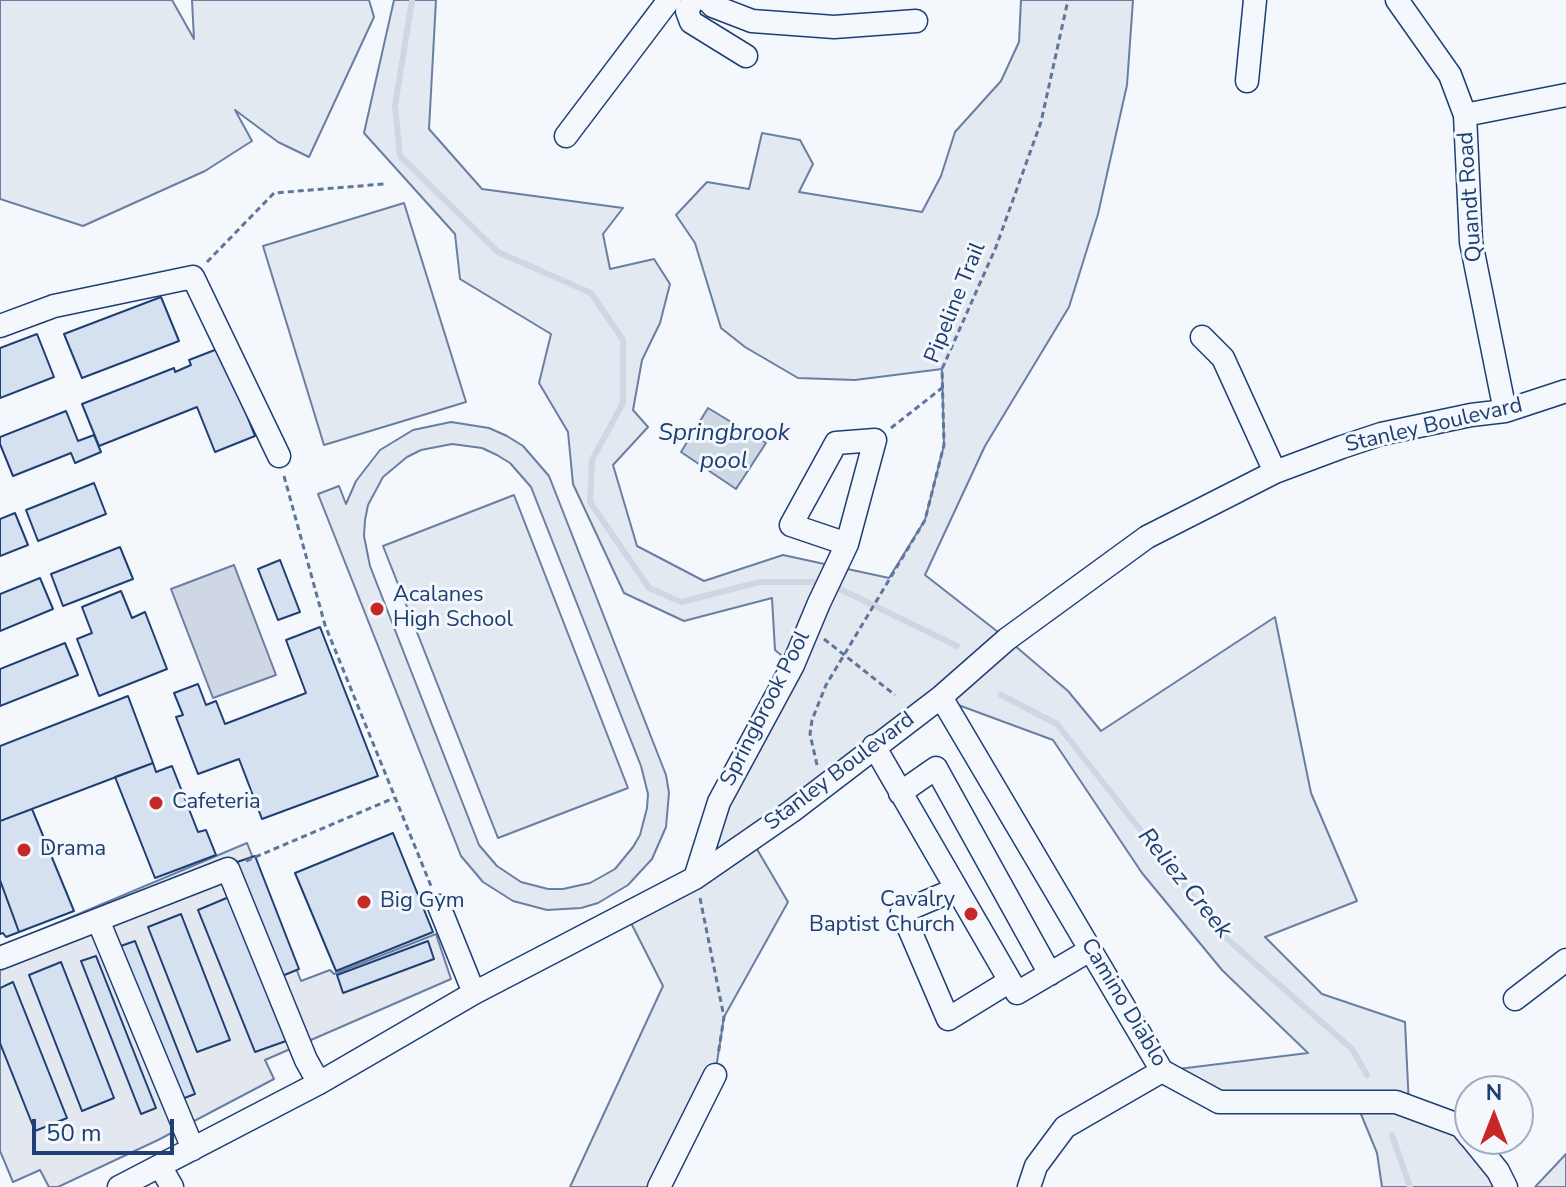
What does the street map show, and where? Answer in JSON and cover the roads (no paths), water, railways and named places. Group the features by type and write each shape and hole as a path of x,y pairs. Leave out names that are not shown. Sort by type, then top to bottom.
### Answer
{"street":[{"path":"566,136 669,0"},
{"path":"693,0 687,11 691,22 746,56"},
{"path":"707,0 713,6 752,21 834,27 916,21"},
{"path":"1247,81 1255,0"},
{"name":"Quandt Road","path":"1397,0 1450,75 1465,115 1471,242 1505,411"},
{"path":"1465,115 1566,95"},
{"path":"0,326 54,306 193,277 279,456"},
{"path":"1202,337 1223,358 1275,472"},
{"name":"Stanley Boulevard","path":"119,1187 319,1083 474,993 695,878 792,811 941,697 1007,639 1147,537 1275,472 1381,434 1505,411 1566,391"},
{"name":"Springbrook Pool","path":"695,878 719,802 793,665 847,544 875,440 836,443 791,525 847,544"},
{"name":"Camino Diablo","path":"941,697 1162,1071 1219,1102 1396,1102 1454,1123"},
{"path":"874,746 1017,993 1090,950"},
{"path":"900,793 936,768 1050,974"},
{"path":"0,958 228,869 306,1060 319,1083"},
{"path":"956,889 902,912 948,1019 1010,981"},
{"path":"439,906 474,993"},
{"path":"98,920 193,1149"},
{"path":"1515,999 1566,960"},
{"path":"1029,1187 1036,1166 1065,1127 1162,1071"},
{"path":"659,1187 715,1075"},
{"name":"Camino Diablo","path":"1485,1155 1506,1187"},
{"path":"160,1166 172,1187"}],"water":[{"name":"Springbrook pool","path":"708,408 766,443 736,489 681,452"},
{"path":"234,565 276,675 213,698 171,589"}],"waterway":[{"name":"Reliez Creek","path":"412,0 395,106 400,156 498,252 591,293 623,340 623,403 592,460 590,502 649,588 681,602 760,582 814,582"},
{"name":"Reliez Creek","path":"840,589 957,646"},
{"name":"Reliez Creek","path":"1001,695 1057,724 1224,936 1352,1049 1367,1075"},
{"name":"Reliez Creek","path":"1392,1135 1410,1187"}],"place":[{"name":"Acalanes High School","path":"377,609"},
{"name":"Cafeteria","path":"156,803"},
{"name":"Drama","path":"24,850"},
{"name":"Big Gym","path":"364,902"},
{"name":"Cavalry Baptist Church","path":"971,914"}]}
